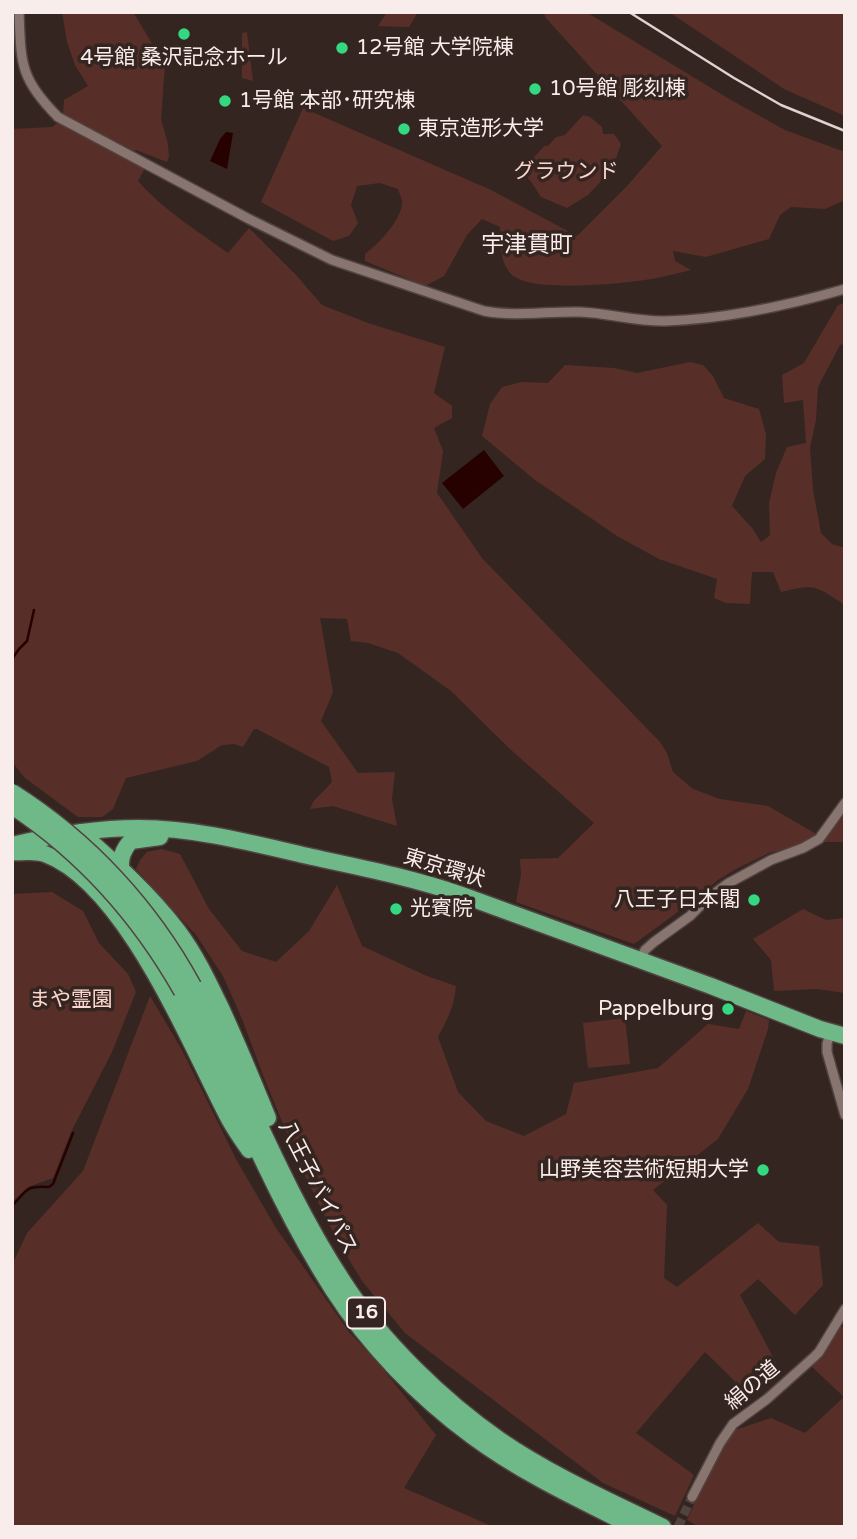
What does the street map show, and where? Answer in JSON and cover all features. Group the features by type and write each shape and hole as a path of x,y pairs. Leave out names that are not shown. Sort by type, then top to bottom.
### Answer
{"highway":[{"name":"八王子バイパス","path":"12,792 61,826 110,872 166,939 282,1199 311,1254 351,1314 387,1358 435,1406 481,1443 525,1471 634,1527"},
{"name":"八王子バイパス","path":"12,806 46,831 103,882 187,988 300,1208 345,1285 396,1348 444,1396 500,1440 569,1481 663,1527"},
{"name":"東京環状","path":"12,845 72,833 140,828 193,832 424,882 837,1034"},
{"path":"121,869 121,859 131,841 193,832"},
{"name":"16","path":"72,833 121,869 178,931 207,979 243,1056 300,1208"},
{"path":"72,833 62,848 64,857 76,872"},
{"name":"16","path":"12,852 35,851 60,861 95,889 116,914 176,1011 230,1122 282,1199"}],"street":[{"path":"19,12 20,46 25,72 36,93 58,117 332,260 472,307 510,315 596,313 663,321 752,312 845,289"},
{"path":"640,960 645,950 654,942 727,884 771,860 819,839 845,803"},
{"path":"837,1034 827,1044 827,1052 845,1115"},
{"name":"絹の道","path":"692,1497 733,1424 767,1399 819,1352 845,1309"}],"green space":[{"path":"62,12 133,12 165,65 161,119 168,144 167,162 136,150 131,152 63,116 64,100 88,86 75,65 67,42"},
{"path":"387,12 418,12 409,27 378,26"},
{"path":"544,12 586,12 785,130 845,152 845,200 825,209 791,207 780,215 769,239 706,257 673,251 675,261 691,270 638,281 570,286 533,283 510,273 502,257 500,227 482,219 467,235 444,276 425,286 365,261 365,254 392,226 402,205 398,189 380,183 357,186 351,205 358,223 349,236 333,241 261,202 303,108 491,190 577,236 662,146 545,17"},
{"path":"669,12 845,12 845,116 784,89"},
{"path":"247,32 253,81 242,78 242,33"},
{"name":"グラウンド","path":"583,115 602,127 603,134 614,134 621,144 613,168 588,195 567,208 541,197 521,172 544,146 548,146 556,137 565,135"},
{"path":"59,122 145,168 138,181 148,192 181,220 228,253 249,228 322,305 368,323 445,347 434,393 452,406 452,418 434,428 443,451 437,493 482,558 660,742 673,772 693,789 720,799 768,806 818,835 795,847 769,853 736,869 634,944 516,902 521,875 520,859 558,858 594,823 511,750 451,691 398,653 368,643 351,641 347,619 320,618 333,692 321,721 358,773 395,772 392,799 397,826 333,806 310,809 332,782 329,767 257,729 254,729 243,747 234,744 222,745 197,761 126,778 113,809 102,817 78,817 25,778 12,758 12,129 52,127"},
{"path":"845,303 845,343 840,345 818,387 816,420 810,448 813,490 821,533 832,544 845,548 845,605 815,588 781,592 773,572 752,572 750,604 726,603 714,598 717,579 659,559 617,536 535,480 482,436 490,404 502,387 522,382 548,383 565,365 614,368 637,373 690,362 703,365 713,376 724,398 759,409 766,434 765,459 745,476 732,506 761,542 770,535 769,503 776,473 787,447 806,443 803,400 784,403 782,375 804,363 838,305"},
{"path":"845,813 845,842 822,842"},
{"path":"162,849 180,854 209,909 242,951 276,962 309,931 337,885 362,946 427,976 456,986 450,1012 438,1037 458,1092 486,1121 524,1136 566,1114 574,1083 658,1068 708,1024 739,1029 746,1011 769,1020 748,1089 718,1139 653,1190 667,1205 664,1278 677,1287 758,1223 779,1242 819,1246 823,1285 795,1315 758,1279 740,1295 781,1372 748,1394 705,1352 636,1433 694,1475 675,1516 603,1483 405,1333 362,1281 335,1236 301,1168 223,976 196,935 136,869 147,852"},
{"name":"まや霊園","path":"52,892 83,911 99,943 128,974 136,992 112,1052 71,1132 53,1178 28,1187 12,1202 12,894"},
{"path":"803,909 826,920 845,918 845,993 817,989 774,991 771,960 753,939"},
{"path":"150,996 182,1050 237,1161 276,1228 349,1332 378,1363 436,1435 404,1488 494,1527 12,1527 12,1265 27,1233 83,1171"},
{"path":"625,1018 630,1064 588,1068 583,1023"},
{"path":"840,1326 845,1329 845,1527 699,1527 687,1520 712,1464 735,1430 771,1418 805,1433 844,1397 812,1367"}],"shaded area":[{"path":"226,132 233,133 227,169 210,161"},
{"path":"484,450 504,476 463,509 442,483"}],"waterway":[{"path":"12,659 27,641 34,610"},
{"path":"12,1206 28,1190 53,1184 73,1133"}],"tunnel":[{"path":"678,1527 692,1497"}],"railway":[{"path":"629,12 781,105 845,131"}],"place":[{"name":"4号館 桑沢記念ホール","path":"184,34"},
{"name":"12号館 大学院棟","path":"342,48"},
{"name":"10号館 彫刻棟","path":"535,89"},
{"name":"1号館 本部･研究棟","path":"225,101"},
{"name":"東京造形大学","path":"404,129"},
{"name":"八王子日本閣","path":"754,900"},
{"name":"光賓院","path":"396,909"},
{"name":"Pappelburg","path":"728,1009"},
{"name":"山野美容芸術短期大学","path":"763,1170"}],"district":[{"name":"宇津貫町","path":"527,246"}]}
